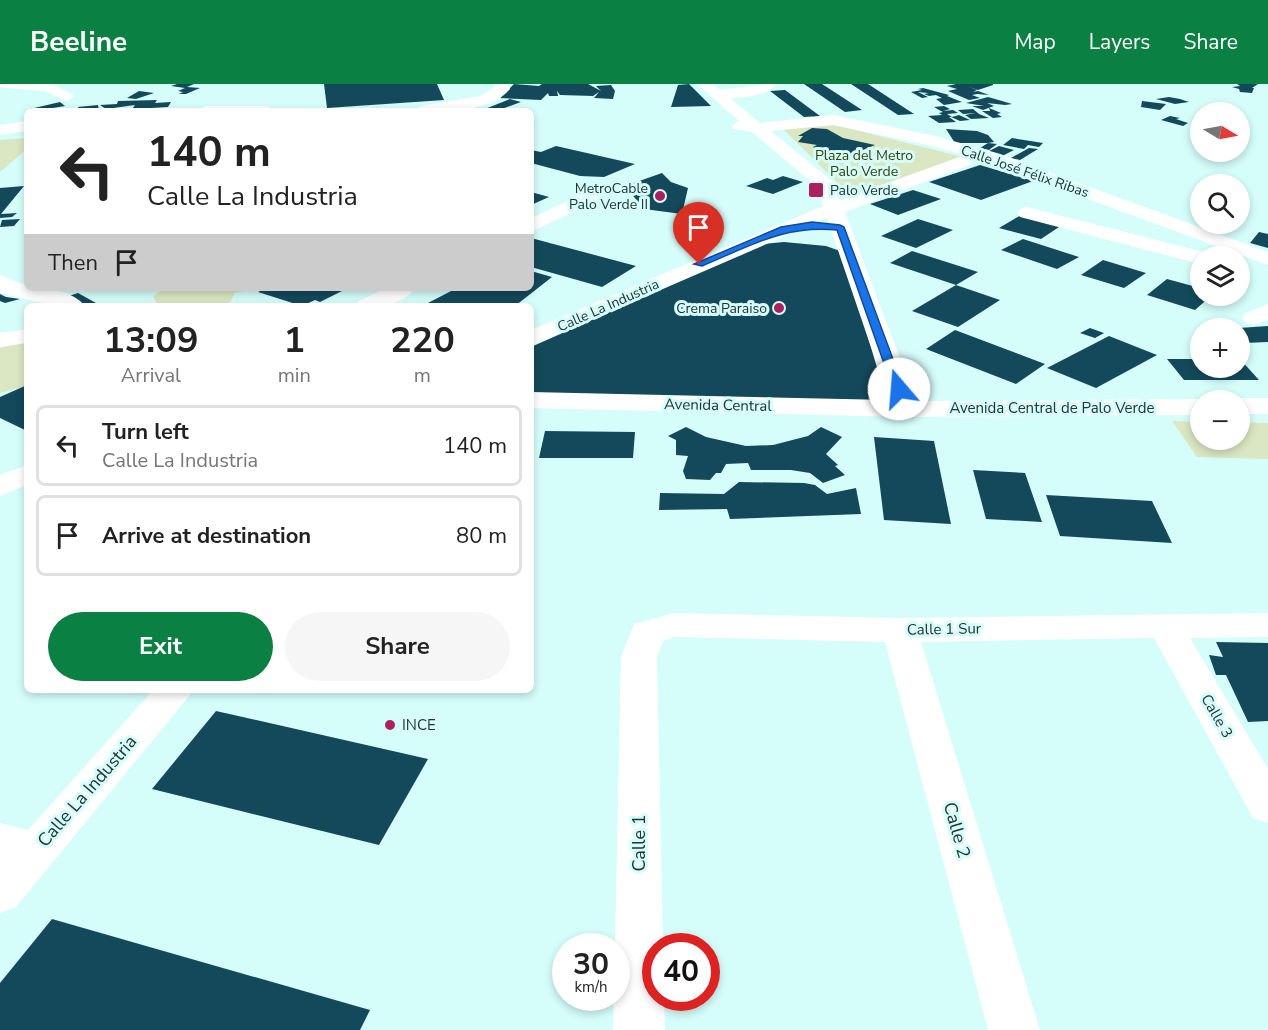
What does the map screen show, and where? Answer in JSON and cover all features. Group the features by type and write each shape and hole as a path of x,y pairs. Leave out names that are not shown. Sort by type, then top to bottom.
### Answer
{"street":[{"path":"5,84 26,89 48,87 67,96"},
{"path":"438,108 484,100 503,89 501,84"},
{"path":"694,84 825,185 905,409"},
{"path":"710,89 749,92 770,84"},
{"path":"710,89 748,127 814,185 816,200 804,220"},
{"name":"Calle José Félix Ribas","path":"748,127 833,120 925,139 991,157 1268,259"},
{"path":"0,130 24,131"},
{"path":"0,135 24,131"},
{"name":"Calle La Industria","path":"784,229 837,219 916,178 966,160"},
{"path":"534,224 589,197"},
{"path":"1027,213 1190,255"},
{"name":"Calle La Industria","path":"534,338 804,220 837,219"},
{"path":"0,270 6,288 61,299 68,303"},
{"path":"1250,271 1268,276"},
{"path":"373,303 398,291"},
{"path":"0,340 24,336"},
{"path":"892,369 951,396 984,404 1038,410"},
{"name":"Avenida Central","path":"534,400 905,409"},
{"path":"1250,406 1268,406"},
{"name":"Avenida Central de Palo Verde","path":"905,409 1038,410 1190,407"},
{"path":"0,487 24,475"},
{"name":"Calle 1 Sur","path":"639,657 647,633 674,625 900,630 1268,625"},
{"name":"Calle 3","path":"1166,627 1268,806"},
{"name":"Calle 2","path":"900,630 1014,1030"},
{"name":"Calle 1","path":"639,657 639,1030"},
{"name":"Calle La Industria","path":"0,893 18,845 172,693"}],"green space":[{"name":"Plaza del Metro Palo Verde","path":"836,125 970,159 854,199 783,129"},
{"path":"24,138 24,152 0,172 0,140"},
{"path":"160,291 243,291 235,293 228,303 157,303 153,297"},
{"path":"24,342 24,387 0,393 0,348"},
{"path":"1172,421 1190,422 1190,447"},
{"path":"1250,422 1268,423 1268,459 1197,457 1192,450 1250,450"}],"building":[{"path":"194,84 187,87 200,88 186,94 179,94 183,92 178,91 185,88 171,86"},
{"path":"324,84 437,84 444,100 327,108"},
{"path":"514,84 539,86 542,84 588,84 601,91 596,86 611,85 615,91 613,99 594,98 599,92 593,96 560,95 557,91 558,96 549,96 548,93 541,100 500,98"},
{"path":"689,84 711,106 671,107 678,85"},
{"path":"804,84 822,84 862,110 845,112"},
{"path":"851,84 868,84 914,114 898,115"},
{"path":"956,84 993,85 978,90 969,87 977,90 973,92 978,91 989,95 972,95 980,98 969,100 948,91 957,89 947,86"},
{"path":"1237,84 1258,84 1252,88 1254,88 1252,93 1240,92 1239,89 1232,87 1240,86"},
{"path":"923,88 949,95 947,96 962,102 944,105 936,99 942,98 936,95 929,96 924,94 929,93 918,92 928,97 922,98 911,92"},
{"path":"785,90 820,116 804,117 770,91"},
{"path":"139,91 154,93 136,99 127,98"},
{"path":"988,97 1012,104 987,103 994,106 983,110 972,106 984,106 966,103"},
{"path":"1169,97 1189,102 1175,104 1156,99"},
{"path":"510,99 521,102 504,108 488,108"},
{"path":"118,101 171,102 168,107 150,108 133,108 135,105 104,108 100,105 117,104"},
{"path":"1142,101 1166,104 1160,110 1141,107"},
{"path":"60,102 65,106 53,108 34,108"},
{"path":"98,105 99,108 78,108"},
{"path":"944,106 950,109 943,111 953,110 958,113 947,114 952,117 959,115 970,120 960,121 949,117 956,122 939,123 928,116 942,115 939,113 943,112 934,107"},
{"path":"989,108 1001,113 997,114 1002,117 993,118 982,111 990,111"},
{"path":"973,109 989,118 971,119 965,115 976,113 963,114 958,110"},
{"path":"1170,116 1188,123 1183,126 1161,120"},
{"path":"812,128 827,129 843,138 875,145 843,158 821,153 813,147 817,145 798,142 803,136 798,136"},
{"path":"946,129 977,131 988,135 994,142 955,143"},
{"path":"1012,138 1043,143 1039,147 1028,145 1024,149 1003,145"},
{"path":"988,143 997,144 989,150 980,148"},
{"path":"556,146 635,164 604,177 580,176 534,164 534,151 541,152"},
{"path":"999,146 1014,150 1002,156 987,152"},
{"path":"1029,148 1038,149 1020,160 1011,158"},
{"path":"980,165 1033,181 981,200 929,182"},
{"name":"MetroCable Palo Verde II","path":"662,173 671,182 688,188 682,214 644,209 625,186"},
{"path":"783,176 803,182 773,194 746,186 767,178 773,180"},
{"path":"24,186 1,214 17,213 12,217 0,218 0,188"},
{"path":"913,190 941,199 898,215 870,204"},
{"path":"534,193 549,197 534,204"},
{"path":"1021,215 1062,225 1041,239 999,228"},
{"path":"20,219 14,226 0,227 2,220"},
{"path":"918,219 953,230 916,248 881,236"},
{"path":"1259,232 1268,234 1268,248 1250,243"},
{"path":"534,239 636,266 602,287 534,268"},
{"path":"1023,239 1079,257 1057,269 1001,250"},
{"path":"784,242 826,246 843,252 888,405 534,396 534,346 763,244"},
{"path":"912,251 978,272 956,285 890,263"},
{"path":"1103,260 1146,273 1124,288 1081,275"},
{"path":"534,272 552,277 519,303 428,303 451,291 534,291"},
{"path":"1167,279 1190,285 1190,306 1200,306 1195,310 1147,295"},
{"path":"956,285 1000,300 958,327 912,311"},
{"path":"342,291 320,302 315,300 308,303 293,303 258,292"},
{"path":"78,293 96,303 65,303 59,299"},
{"path":"0,294 20,299 5,303 0,301"},
{"path":"1268,326 1268,342 1250,343 1250,327"},
{"path":"1090,328 1104,333 1095,338 1080,333"},
{"path":"955,330 1045,364 1016,384 926,349"},
{"path":"1109,336 1157,355 1096,388 1047,368"},
{"path":"1167,359 1190,359 1190,378 1250,378 1250,370 1259,380 1184,380"},
{"path":"24,386 24,430 0,418 0,397"},
{"path":"686,427 706,437 746,446 773,445 808,436 821,427 842,437 826,454 845,475 823,483 810,473 791,470 751,470 748,463 726,464 721,473 716,473 710,480 686,479 683,471 688,456 676,455 676,440 668,436"},
{"path":"545,431 635,432 633,458 539,458"},
{"path":"874,437 934,441 951,524 884,520"},
{"path":"973,470 1025,473 1042,522 986,519"},
{"path":"739,482 804,483 815,485 827,494 856,488 861,514 730,519 727,509 659,510 660,493 724,494"},
{"path":"1046,495 1152,501 1172,543 1060,536"},
{"path":"1216,642 1268,643 1268,721 1248,722 1226,675 1216,675 1209,655 1223,657"},
{"path":"216,711 428,759 379,845 152,789"},
{"path":"52,919 370,1010 360,1030 0,1030 0,983"}],"place":[{"name":"Palo Verde","path":"816,190"},
{"name":"MetroCable Palo Verde II","path":"660,196"},
{"name":"Crema Paraiso","path":"779,308"},
{"name":"INCE","path":"390,725"}],"route":[{"path":"699,264 784,229 812,225 840,227 899,389"}]}
